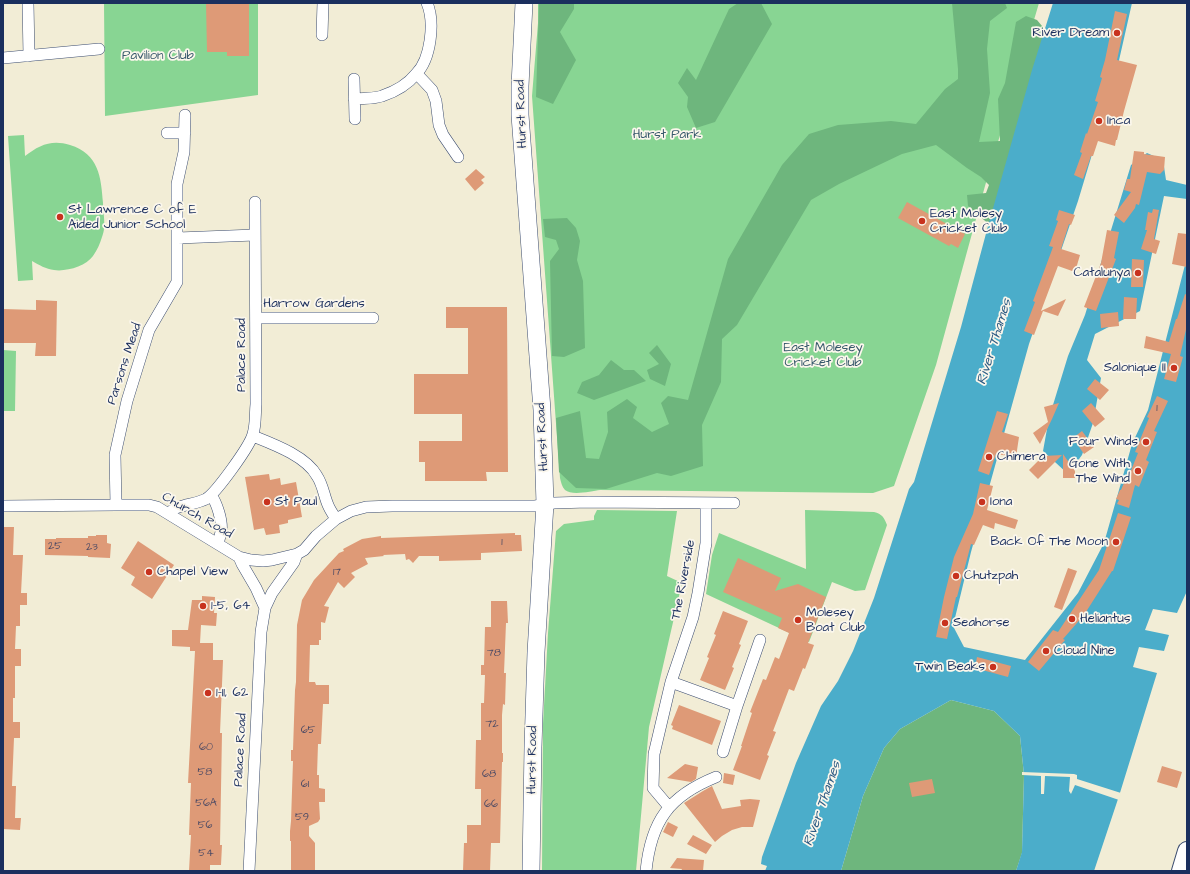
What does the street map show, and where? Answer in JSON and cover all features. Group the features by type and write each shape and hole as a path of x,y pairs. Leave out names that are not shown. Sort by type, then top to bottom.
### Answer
{"highway":[{"path":"1181,871 1187,851"}],"main road":[{"name":"Hurst Road","path":"524,3 520,115 542,410 545,504 536,652 531,871"}],"street":[{"path":"28,3 29,56"},
{"path":"322,35 323,3"},
{"path":"354,99 382,97 403,86 417,74 424,62 430,45 431,26 427,3"},
{"path":"3,58 99,49"},
{"path":"417,74 432,90 436,101 439,125 443,135 458,156"},
{"path":"354,79 355,119"},
{"name":"Parsons Mead","path":"116,505 115,455 126,408 148,330 177,282 177,184 184,152 185,115"},
{"path":"167,133 185,133"},
{"name":"Palace Road","path":"168,513 177,507 200,502 211,495 236,463 253,436 255,422 256,318 255,202"},
{"path":"178,238 255,235"},
{"name":"Harrow Gardens","path":"256,318 373,318"},
{"path":"253,436 285,449 314,471 320,482 328,506 336,519"},
{"path":"211,495 215,500 221,526 218,544"},
{"name":"Church Road","path":"3,506 149,505 157,507 168,513 239,556 251,560 263,561 297,554 304,550 316,536 336,519 350,511 366,507 535,506 561,502 734,503"},
{"name":"The Riverside","path":"669,807 654,788 654,754 671,682 693,617 698,593 706,543 706,503"},
{"name":"Palace Road","path":"249,871 260,632 265,608 272,592 294,562 297,554"},
{"path":"239,556 265,608"},
{"path":"723,752 760,640"},
{"path":"671,682 737,706"},
{"path":"646,871 648,853 652,838 659,822 669,807 689,790 716,777"}],"green space":[{"name":"Pavilion Club","path":"104,3 258,3 258,95 105,116"},
{"name":"Hurst Park","path":"538,3 1039,3 985,186 936,365 894,486 873,493 600,490 572,493 564,489 560,478 532,96 538,23"},
{"path":"539,3 574,3 574,9 560,32 576,60 553,104 536,97"},
{"path":"738,3 761,3 772,24 715,122 696,128 687,107 688,97 678,83 687,68 696,80 729,9"},
{"path":"952,3 1005,3 1007,8 990,21 987,49 990,93 979,142 1000,141 998,99 1005,83 1016,22 1026,16 1037,20 1047,32 992,227 968,206 967,195 986,193 989,185 981,177 936,145 902,154 839,184 811,200 737,325 722,339 721,382 702,425 703,466 671,476 657,473 606,489 576,488 559,472 556,418 580,411 586,458 599,459 608,432 607,412 627,399 637,407 633,418 652,432 669,424 661,403 668,396 688,400 728,259 782,165 809,134 838,125 891,121 916,124 945,89 958,79"},
{"path":"24,135 25,156 46,144 63,143 80,149 93,160 97,168 101,184 104,225 103,234 98,247 90,260 86,263 75,268 59,270 45,268 32,261 33,280 18,281 8,136"},
{"path":"567,218 576,228 580,241 577,260 583,281 585,348 564,357 552,356 550,261 559,249 556,240 545,237 543,219"},
{"path":"657,345 671,364 665,386 650,379 647,370 659,364 649,353"},
{"path":"3,350 16,351 15,411 3,411"},
{"path":"611,360 624,370 634,370 646,381 594,400 577,393 582,382 599,375"},
{"path":"597,510 677,511 667,576 682,583 649,727 636,871 542,871 543,724 556,531 564,524 594,520"},
{"path":"805,510 874,512 882,516 887,525 865,590 855,591 832,582 809,642 706,594 712,555 719,533 806,569"},
{"path":"951,700 994,711 1020,736 1024,775 1022,853 1016,871 841,871 863,796 884,748 900,729"}],"water":[{"name":"River Thames","path":"1053,3 1132,3 1115,78 1078,201 1029,344 971,552 953,626 964,647 1025,660 1078,593 1104,543 1132,444 1148,410 1187,257 1187,591 1177,613 1153,609 1145,630 1169,635 1164,651 1139,647 1133,667 1157,673 1119,796 1094,871 1016,871 1022,852 1024,775 1020,736 994,711 951,700 900,729 884,748 863,796 841,871 765,871 767,866 761,864 762,857 796,763 821,706 838,681 853,651 874,598 909,489 914,482 961,327 1032,70"},
{"path":"1147,153 1163,160 1166,180 1187,185 1187,199 1164,196 1140,311 1095,334 1087,360 1101,378 1093,423 1082,455 1068,474 1043,451 1049,418 1068,356 1085,315 1131,165"}],"pier":[{"path":"1022,772 1074,774 1077,775 1077,779 1121,793 1119,800 1075,785 1071,794 1069,791 1070,777 1045,776 1044,794 1041,794 1041,776 1022,775"}],"building":[{"path":"206,3 249,3 249,56 227,56 227,52 207,52"},
{"path":"1115,11 1127,14 1117,60 1137,65 1115,146 1098,141 1083,179 1074,175 1082,153 1080,152 1086,133 1087,134 1098,102 1095,101 1102,78 1100,77"},
{"path":"1134,151 1165,157 1164,170 1160,174 1147,172 1139,205 1136,204 1135,208 1124,223 1114,215 1131,192 1124,190 1127,179 1130,179"},
{"path":"476,169 485,177 481,180 484,183 475,191 465,179"},
{"name":"East Molesy Cricket Club","path":"907,202 965,234 958,248 951,244 949,246 898,218"},
{"path":"1153,209 1159,210 1154,239 1160,241 1156,254 1141,249 1147,230 1145,230 1148,212 1152,213"},
{"path":"1059,210 1075,215 1071,225 1069,224 1061,249 1080,255 1075,272 1058,266 1041,311 1066,299 1058,316 1043,311 1034,335 1024,331 1035,302 1033,301 1053,247 1049,246 1058,221 1056,220"},
{"path":"1107,230 1119,232 1114,258 1116,259 1096,311 1084,307 1101,263"},
{"path":"1178,233 1187,234 1187,267 1172,264"},
{"name":"Catalunya","path":"1132,259 1144,260 1143,287 1131,287"},
{"path":"1185,294 1187,295 1187,325 1180,356 1183,357 1176,382 1164,379 1171,354 1144,348 1146,336 1169,342"},
{"path":"1124,297 1137,298 1136,319 1123,319"},
{"path":"36,300 57,301 56,356 35,356 36,343 3,343 3,309 36,310"},
{"path":"446,307 507,307 508,472 486,472 487,481 425,481 425,462 419,462 419,441 462,441 462,414 414,414 414,374 468,374 468,328 446,328"},
{"path":"1118,312 1119,326 1101,328 1100,314"},
{"path":"1095,379 1109,390 1100,400 1087,389"},
{"path":"1157,396 1168,401 1154,431 1157,432 1146,460 1149,462 1139,487 1135,485 1129,508 1117,504 1119,500 1116,499 1124,483 1126,483 1138,453 1135,452 1149,418 1147,417"},
{"path":"1059,403 1040,444 1033,433 1048,422 1044,407"},
{"path":"1091,403 1105,419 1095,427 1082,411"},
{"path":"997,411 1008,414 1002,432 1019,437 1016,457 996,454 989,475 978,471"},
{"path":"1082,431 1094,447 1084,454 1073,438"},
{"path":"1063,454 1075,471 1075,478 1063,478"},
{"path":"1062,455 1038,479 1029,470 1043,456"},
{"name":"St Paul","path":"269,474 270,480 280,478 281,485 296,482 302,517 288,520 288,523 279,525 280,533 266,535 264,528 254,530 245,477"},
{"path":"980,483 993,486 987,510 1018,520 1015,529 995,523 994,529 983,525 974,545 971,544 956,597 947,639 936,637 954,557 973,514"},
{"path":"1118,513 1131,517 1113,571 1084,615 1063,639 1065,640 1039,671 1028,662 1053,630 1058,632 1099,570"},
{"path":"3,527 14,527 13,555 23,555 21,593 27,593 27,605 20,605 20,626 16,626 15,649 21,649 21,666 15,666 15,698 13,698 13,722 20,722 20,738 14,738 12,786 16,786 15,818 21,818 20,830 3,829"},
{"path":"515,533 515,535 521,535 522,551 481,553 481,560 439,561 439,556 419,556 413,563 409,559 406,560 405,554 365,558 368,564 351,573 355,577 344,588 338,582 324,606 329,607 325,623 321,622 321,640 319,640 319,645 310,645 309,682 315,682 316,685 329,685 329,704 323,704 321,744 318,744 317,775 319,775 319,788 325,789 325,802 319,802 320,819 318,822 309,826 309,836 315,843 315,871 291,871 290,831 293,761 291,761 291,750 293,750 297,625 302,600 314,580 339,553 344,551 343,549 362,539 381,536 381,538"},
{"path":"107,535 107,543 111,544 110,558 45,555 45,539 88,538 88,536"},
{"name":"Chapel View","path":"138,541 174,565 152,599 131,585 135,577 121,568"},
{"path":"738,558 781,578 775,591 798,584 826,597 808,643 814,645 805,669 803,668 794,691 789,689 773,731 776,732 767,755 769,756 760,780 733,770 752,713 750,712 763,679 766,680 775,657 779,659 789,633 778,628 782,618 723,592"},
{"path":"1068,568 1077,571 1062,610 1054,607"},
{"path":"202,596 215,597 214,613 217,613 216,626 201,625 200,643 213,643 213,660 223,660 220,733 222,733 220,845 222,845 221,865 210,865 210,871 189,871 191,783 188,783 195,651 190,651 190,647 172,646 172,630 188,630 192,600 202,600"},
{"path":"491,601 507,601 508,623 506,623 504,673 506,673 505,705 503,704 502,715 503,762 500,843 491,843 490,871 463,871 464,843 467,843 467,825 481,825 481,789 475,789 476,740 481,740 481,703 484,703 485,675 481,675 481,665 484,665 485,627 491,627"},
{"path":"723,611 748,621 739,644 741,645 732,667 734,668 725,690 700,680 709,658 707,657 716,635 714,634"},
{"name":"Twin Beaks","path":"977,657 1011,666 1008,677 975,668"},
{"path":"679,705 721,721 712,745 672,729 673,726 671,725"},
{"path":"685,764 698,767 696,779 691,782 667,778"},
{"path":"1162,766 1182,772 1177,788 1157,782"},
{"path":"724,773 735,775 733,785 723,783"},
{"path":"932,779 935,793 912,797 909,783"},
{"path":"712,786 722,809 741,806 740,800 760,800 753,827 742,827 732,830 715,842 684,803"},
{"path":"668,822 678,827 673,837 663,832"},
{"path":"693,835 712,845 706,854 687,844"},
{"path":"677,858 704,860 703,871 681,871 682,869 670,868"}],"place":[{"name":"River Dream","path":"1117,33"},
{"name":"Inca","path":"1099,121"},
{"name":"St Lawrence C of E Aided Junior School","path":"60,217"},
{"name":"East Molesy Cricket Club","path":"922,221"},
{"name":"Catalunya","path":"1138,273"},
{"name":"Salonique II","path":"1174,368"},
{"name":"Four Winds","path":"1146,442"},
{"name":"Chimera","path":"989,457"},
{"name":"Gone With The Wind","path":"1138,471"},
{"name":"St Paul","path":"267,502"},
{"name":"Iona","path":"982,502"},
{"name":"Back Of The Moon","path":"1116,542"},
{"name":"Chapel View","path":"149,572"},
{"name":"Chutzpah","path":"956,576"},
{"name":"1-5, 64","path":"203,606"},
{"name":"Heliantus","path":"1072,619"},
{"name":"Molesey Boat Club","path":"798,620"},
{"name":"Seahorse","path":"945,623"},
{"name":"Cloud Nine","path":"1046,651"},
{"name":"Twin Beaks","path":"993,667"},
{"name":"1-11, 62","path":"208,693"}],"park label":[{"name":"East Molesey Cricket Club","path":"823,356"}]}
